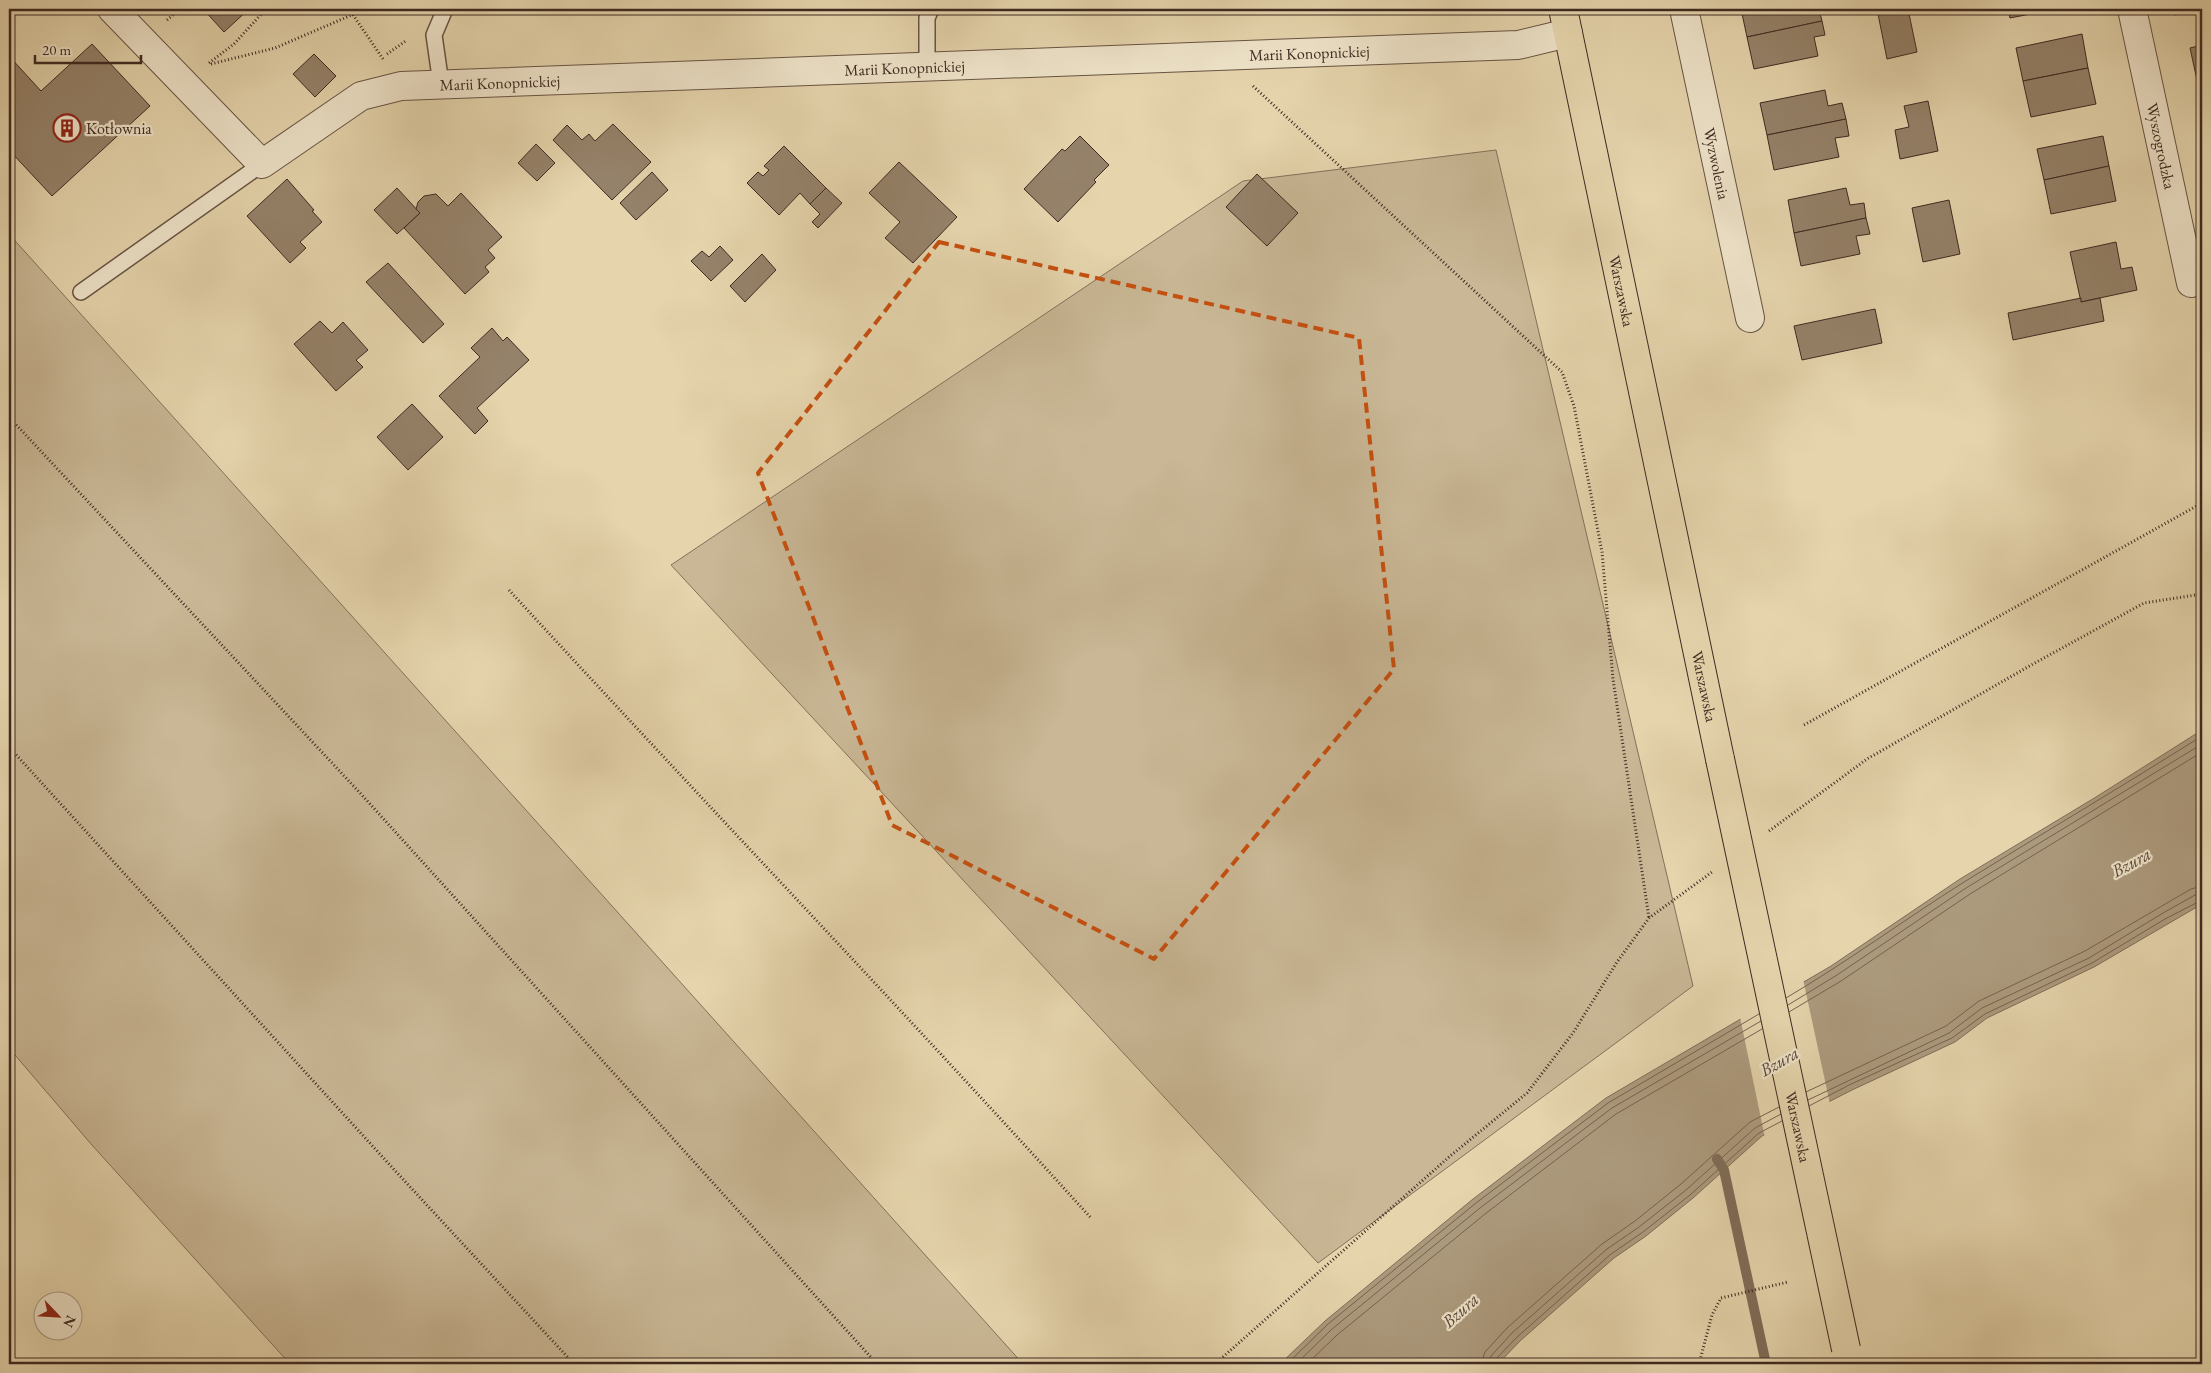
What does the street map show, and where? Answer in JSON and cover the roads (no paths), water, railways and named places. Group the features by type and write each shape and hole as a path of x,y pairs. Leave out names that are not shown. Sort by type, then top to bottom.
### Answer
{"main road":[{"name":"Warszawska","path":"1565,21 1847,1356"}],"street":[{"path":"112,9 262,164"},
{"name":"Wyzwolenia","path":"1684,9 1750,318"},
{"name":"Wyszogrodzka","path":"2132,9 2191,283"},
{"name":"Marii Konopnickiej","path":"262,164 361,96 401,86 1518,45 1565,21"}],"lane":[{"path":"441,84 434,35 445,9"},
{"path":"928,66 927,18 931,9"},
{"path":"81,292 262,164"}],"water":[{"name":"Bzura","path":"2202,730 2202,904 2094,967 1987,1018 1955,1042 1852,1090 1762,1136 1693,1198 1646,1236 1614,1258 1520,1341 1498,1364 1280,1364 1325,1321 1473,1199 1606,1098 1831,966 1960,879"}],"waterway":[{"path":"1717,1159 1724,1170 1766,1364"}],"place":[{"name":"Kotłownia","path":"67,128"}]}
